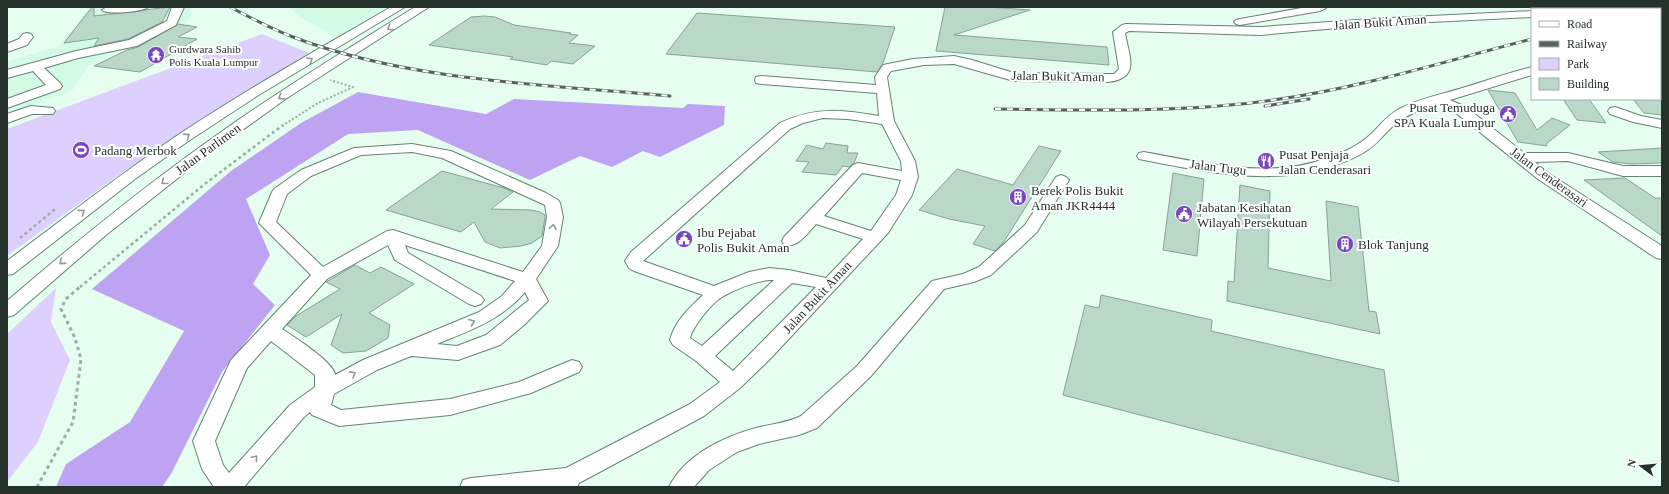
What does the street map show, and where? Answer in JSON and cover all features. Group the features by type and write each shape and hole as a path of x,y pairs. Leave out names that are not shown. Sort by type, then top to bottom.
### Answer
{"street":[{"path":"108,10 142,7"},
{"path":"7,74 88,52 133,43 172,23 178,7"},
{"name":"Jalan Parlimen","path":"7,270 124,180 182,139 252,94 399,7"},
{"name":"Jalan Parlimen","path":"7,312 66,258 223,137 270,104 424,7"},
{"path":"1184,28 1196,24 1240,22 1320,8"},
{"name":"Jalan Bukit Aman","path":"568,482 697,410 733,383 762,355 882,229 904,195 910,177 908,161 888,121 881,77 887,68 947,60 961,61 1014,77 1118,77 1124,73 1119,32 1121,29 1131,27 1260,31 1371,22 1531,14"},
{"path":"7,48 22,42 27,37"},
{"path":"7,65 63,50"},
{"path":"7,104 55,86 35,66"},
{"name":"Jalan Tugu","path":"1144,156 1215,168 1246,171 1274,172 1306,169 1350,154 1373,140 1387,123 1416,106 1531,71"},
{"path":"761,80 883,90"},
{"name":"Jalan Cenderasari","path":"1438,99 1461,110 1543,176 1662,254"},
{"path":"7,119 31,110 48,111"},
{"path":"1615,111 1638,119 1662,124"},
{"path":"715,293 640,267 635,264 634,261 637,256 779,131 798,119 830,113 888,121"},
{"path":"321,275 267,222 280,192 306,173 359,151 412,148 446,154 540,196 552,203 555,217 550,246 527,279 508,300 486,316 370,365 325,390 297,410 228,487 213,469 204,441 238,365 321,275 393,236 527,279 539,300 517,321 493,340 458,353 409,349"},
{"path":"1520,158 1568,157 1623,171 1662,171"},
{"path":"790,241 858,168 910,177"},
{"path":"680,487 701,464 729,446 757,436 799,427 809,422 864,371 938,285 968,278 985,271 1032,228 1061,180"},
{"path":"813,218 874,237"},
{"path":"393,236 401,256 475,300"},
{"path":"733,383 703,356 680,340 680,333 715,293 755,276 769,274 789,276 830,284"},
{"path":"703,356 789,276"},
{"path":"270,331 289,343 325,372 325,390 319,409 339,418 450,407 524,388 572,367"},
{"path":"476,487 568,482"}],"path":[{"path":"37,487 72,422 81,359 75,338 61,309 66,299 206,183 287,122 318,103 353,87 324,78"},
{"path":"19,239 54,210"}],"shaded area":[{"path":"112,7 191,7 191,18 89,65 72,91 7,114 7,61 58,47 88,10"},
{"path":"288,7 387,7 337,38 302,18"},
{"path":"358,92 486,114 514,99 683,108 688,104 725,106 724,125 660,157 643,151 612,167 580,156 530,180 418,130 348,134 246,199 270,255 253,284 275,305 222,372 171,474 162,487 56,487 66,464 130,422 184,331 92,289 231,171 301,123"}],"green space":[{"name":"Padang Merbok","path":"262,34 309,53 207,115 123,172 7,256 7,129"},
{"path":"56,288 51,322 70,360 38,442 7,482 7,334"}],"building":[{"path":"92,7 94,7 94,16 170,7 162,22 128,39 94,46 99,38 64,43"},
{"path":"945,7 988,7 1030,10 954,35 1107,47 1109,65 936,51"},
{"path":"697,13 895,27 883,63 877,72 666,54"},
{"path":"471,17 495,17 514,25 571,33 569,34 578,35 569,43 595,46 573,64 551,61 547,65 510,59 513,57 429,45"},
{"name":"Gurdwara Sahib Polis Kuala Lumpur","path":"178,24 197,27 178,37 197,39 140,72 94,66 127,50 138,47"},
{"path":"1488,90 1515,93 1537,130 1552,118 1570,125 1546,144 1547,146 1518,142"},
{"path":"1662,99 1662,115 1644,113 1634,100"},
{"path":"1564,100 1590,100 1606,123 1577,120"},
{"path":"826,143 848,146 847,153 858,153 854,163 849,167 843,166 836,175 802,172 809,162 796,161 807,145 823,149"},
{"path":"1039,146 1061,151 1003,243 995,251 973,244 985,226 949,219 919,210 957,169 1013,185"},
{"path":"1662,148 1662,163 1632,164 1613,162 1598,152"},
{"path":"442,171 504,188 513,192 491,209 531,210 540,212 545,215 542,236 532,243 521,246 500,248 485,242 474,222 461,232 386,210"},
{"name":"Jabatan Kesihatan Wilayah Persekutuan","path":"1173,173 1204,179 1197,256 1163,250"},
{"path":"1625,178 1655,198 1662,198 1662,236 1584,180"},
{"path":"1240,185 1270,191 1268,268 1331,281 1326,201 1358,207 1369,311 1376,312 1380,334 1227,301 1228,281 1234,282"},
{"path":"355,265 370,273 381,267 414,284 369,313 390,325 388,338 366,351 343,353 331,345 342,314 306,337 287,325 296,316 340,289 326,282"},
{"path":"1101,295 1212,320 1211,331 1384,370 1399,482 1063,395 1085,305 1099,308"}],"railway":[{"path":"230,7 269,27 293,37 337,52 383,63 478,79 670,96"},
{"path":"995,109 1169,109 1273,100 1306,95 1371,81 1531,39"},
{"path":"1265,106 1309,99"}],"place":[{"name":"Gurdwara Sahib Polis Kuala Lumpur","path":"156,55"},
{"name":"Pusat Temuduga SPA Kuala Lumpur","path":"1508,114"},
{"name":"Padang Merbok","path":"81,150"},
{"name":"Pusat Penjaja Jalan Cenderasari","path":"1266,161"},
{"name":"Berek Polis Bukit Aman JKR4444","path":"1018,197"},
{"name":"Jabatan Kesihatan Wilayah Persekutuan","path":"1184,214"},
{"name":"Ibu Pejabat Polis Bukit Aman","path":"684,239"},
{"name":"Blok Tanjung","path":"1345,244"}]}
